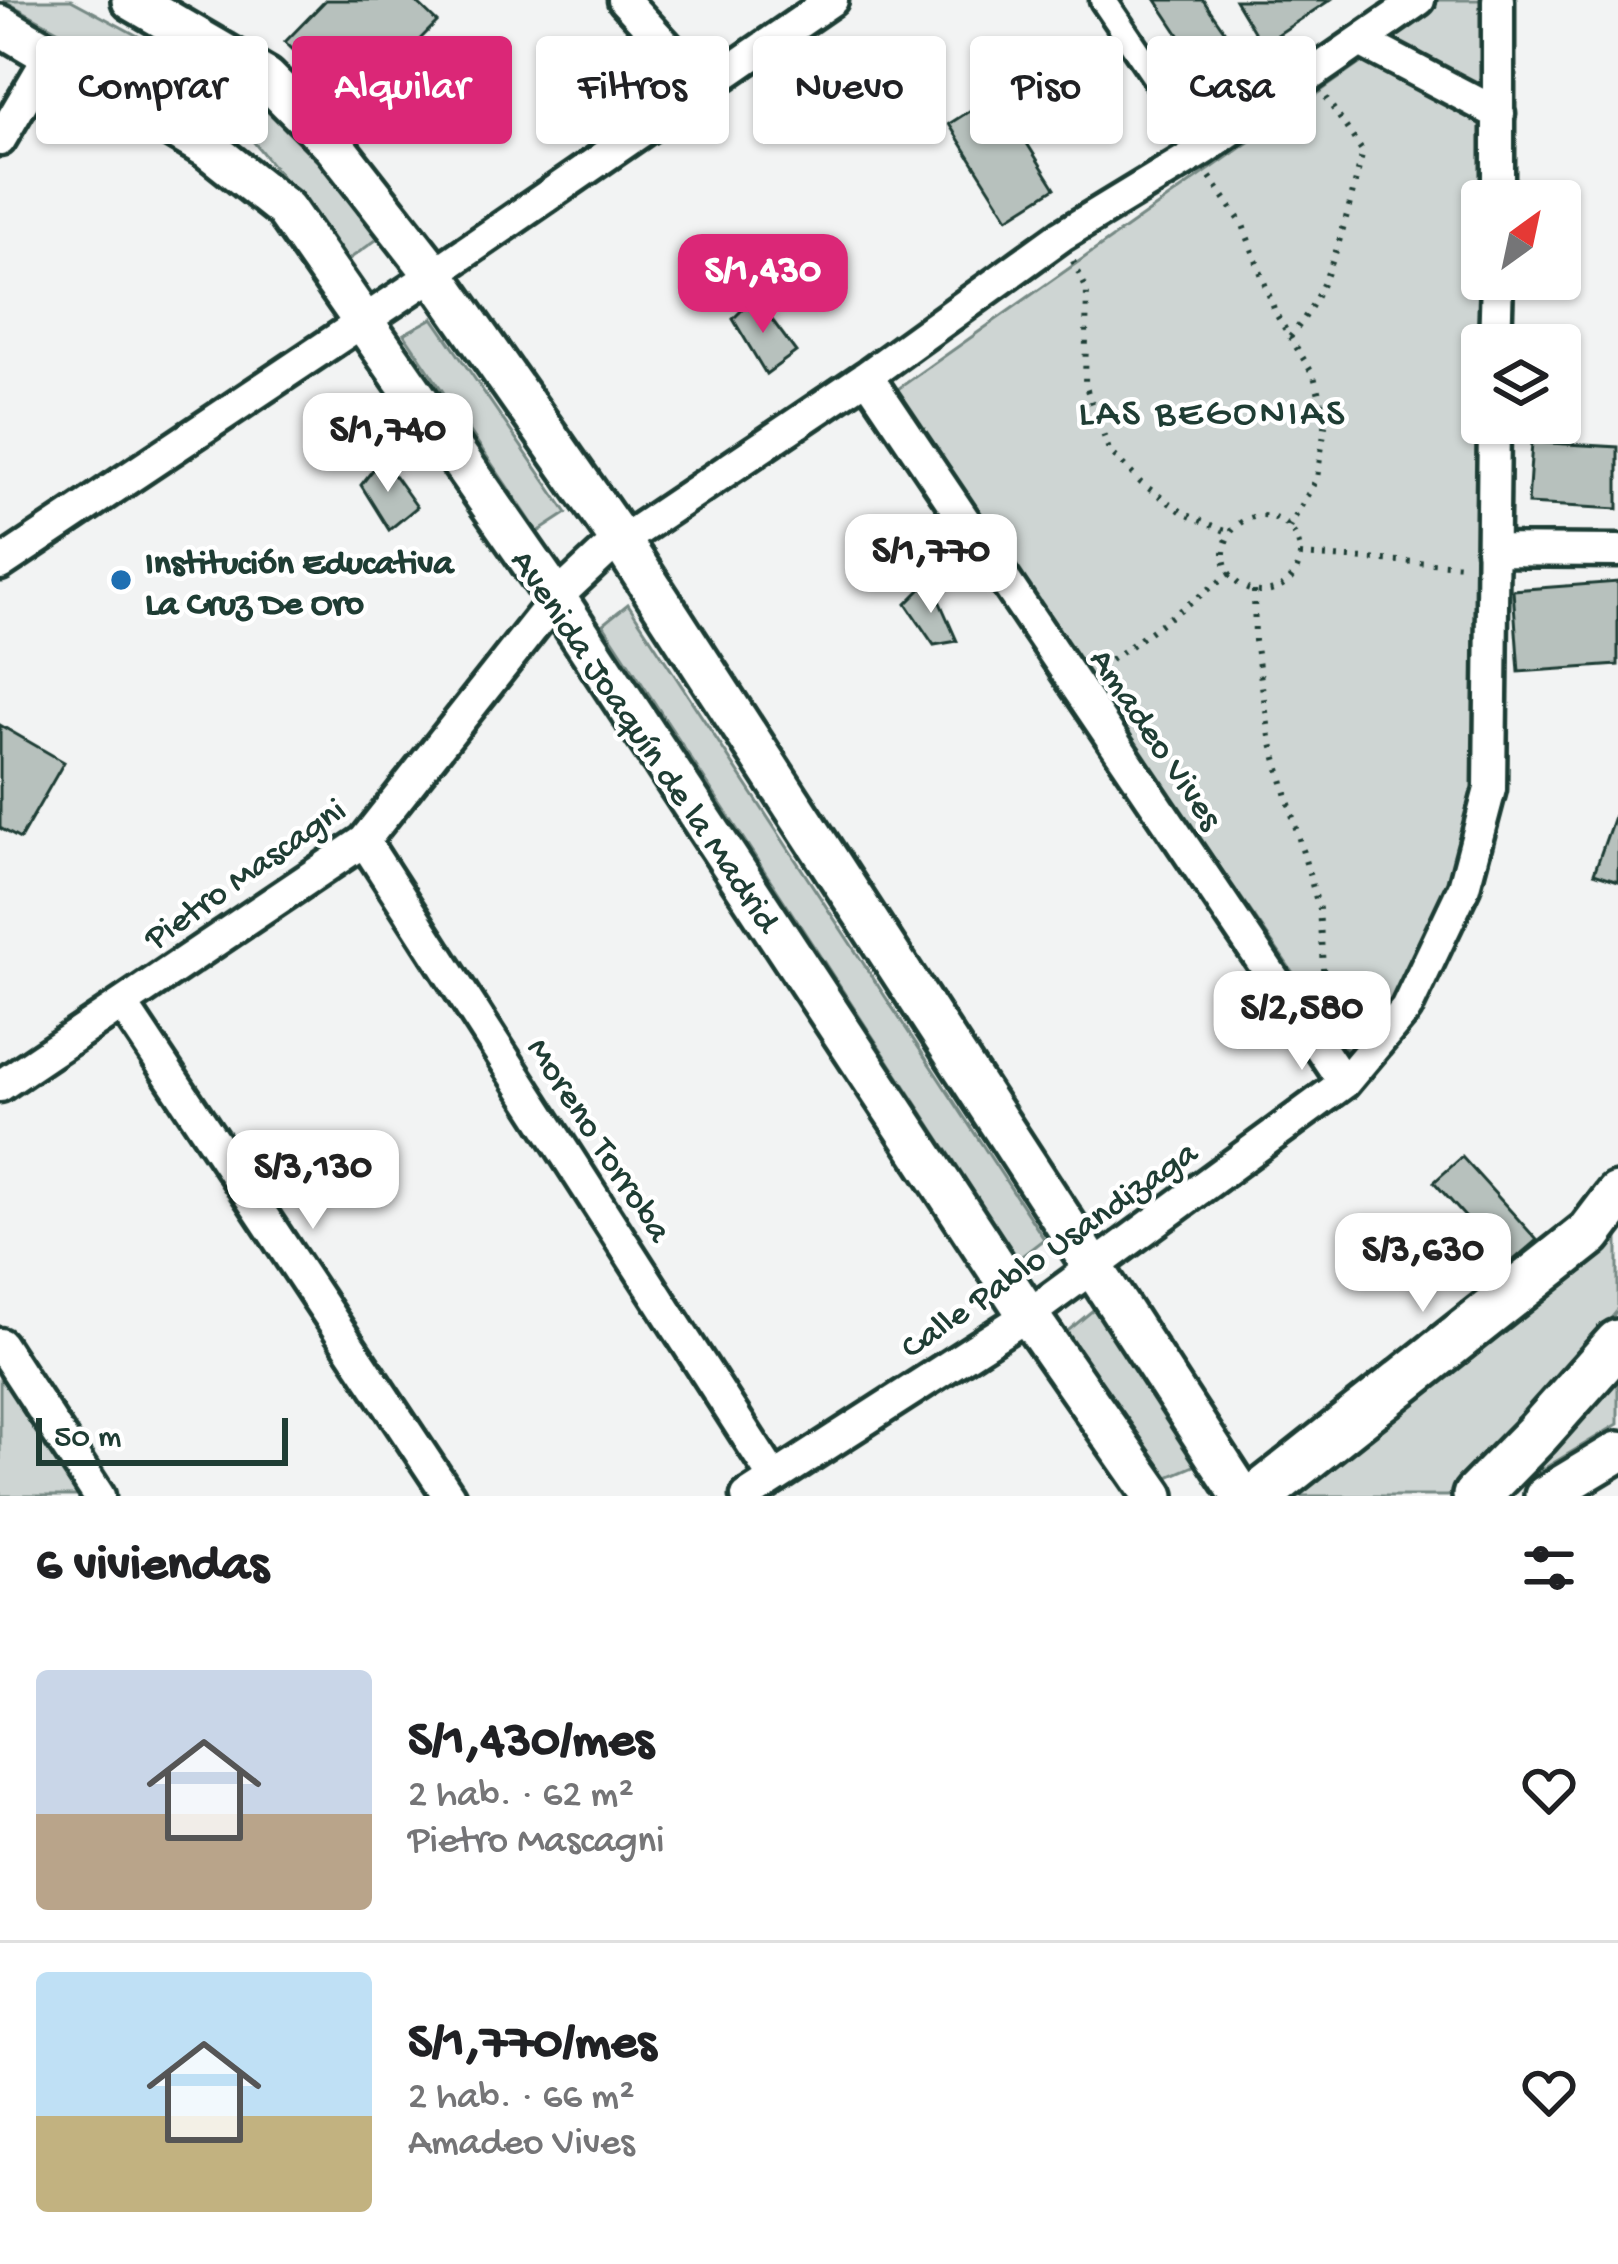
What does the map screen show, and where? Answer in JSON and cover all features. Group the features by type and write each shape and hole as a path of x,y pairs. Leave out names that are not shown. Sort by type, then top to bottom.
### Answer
{"main road":[{"path":"1258,1496 1590,1233 1618,1196"},
{"path":"1476,1496 1618,1343"}],"street":[{"path":"132,0 266,78 334,146 434,274 621,541 1242,1496"},
{"path":"624,0 657,36"},
{"path":"729,71 832,0"},
{"path":"1103,0 1199,151"},
{"name":"Pietro Mascagni","path":"0,1086 364,841 556,598 621,541 867,376 1061,236 1199,151 1419,0"},
{"path":"1498,0 1498,180"},
{"name":"Avenida Joaquín de la Madrid","path":"0,25 36,44"},
{"path":"1362,42 1499,114"},
{"path":"0,140 36,78"},
{"name":"Avenida Joaquín de la Madrid","path":"201,144 285,209 365,320 556,598 1028,1316 1154,1496"},
{"path":"0,563 623,144"},
{"name":"Amadeo Vives","path":"867,376 1344,1083"},
{"name":"Calle Pablo Usandizaga","path":"747,1496 1028,1316 1344,1083 1406,1009 1464,887 1490,789 1487,558 1493,444"},
{"path":"1487,558 1618,551"},
{"name":"Moreno Torroba","path":"364,841 775,1478"},
{"path":"122,1004 448,1496"},
{"path":"0,1344 100,1496"},
{"path":"1545,1496 1618,1452"}],"path":[{"path":"1290,337 1306,317 1336,254 1363,152 1321,91"},
{"path":"1199,151 1243,225 1276,314 1314,376 1326,421 1317,478 1289,528"},
{"path":"1061,236 1087,290 1085,384 1109,450 1185,514 1230,533"},
{"path":"1262,516 1289,528 1299,543 1300,555 1298,567 1284,586 1254,592 1230,574 1224,554 1238,524 1262,516"},
{"path":"1300,555 1487,558"},
{"path":"1077,685 1230,574"},
{"path":"1254,592 1255,641 1270,737 1319,909 1324,981 1296,1012"}],"shaded area":[{"path":"3,0 71,0 138,36 68,36"},
{"path":"1437,0 1481,0 1488,100 1382,45"},
{"path":"1365,60 1486,123 1485,180 1461,180 1461,300 1481,300 1481,324 1461,324 1461,444 1481,444 1479,782 1455,881 1399,1004 1350,1055 892,393 1246,144 1316,144 1316,94"},
{"path":"268,106 292,128 292,144 304,144 379,238 348,260 255,144 268,144"},
{"path":"433,318 567,513 538,532 404,334"},
{"path":"628,604 1044,1239 1018,1259 603,624"},
{"path":"1618,1232 1618,1310 1521,1426 1448,1496 1280,1496"},
{"path":"1098,1306 1201,1463 1166,1478 1064,1334"},
{"path":"0,1370 82,1496 0,1496"},
{"path":"1618,1375 1618,1424 1535,1474"}],"building":[{"path":"326,0 414,0 437,22 423,36 292,36 292,49 285,42"},
{"path":"1156,0 1203,0 1228,36 1180,36"},
{"path":"1235,0 1330,0 1276,36 1257,36"},
{"path":"970,111 970,144 1027,144 1055,188 1008,218 949,124"},
{"path":"755,297 796,352 766,374 733,319"},
{"path":"1532,444 1618,447 1618,509 1528,504"},
{"path":"382,458 417,507 389,530 361,485"},
{"path":"930,580 957,641 934,645 906,604"},
{"path":"1618,582 1618,665 1519,672 1513,590"},
{"path":"0,725 64,762 20,839 0,828"},
{"path":"1618,808 1618,881 1594,873"},
{"path":"1462,1157 1537,1240 1508,1265 1434,1182"}],"place":[{"name":"Institución Educativa La Cruz De Oro","path":"121,580"}],"district":[{"name":"LAS BEGONIAS","path":"1213,409"}]}
